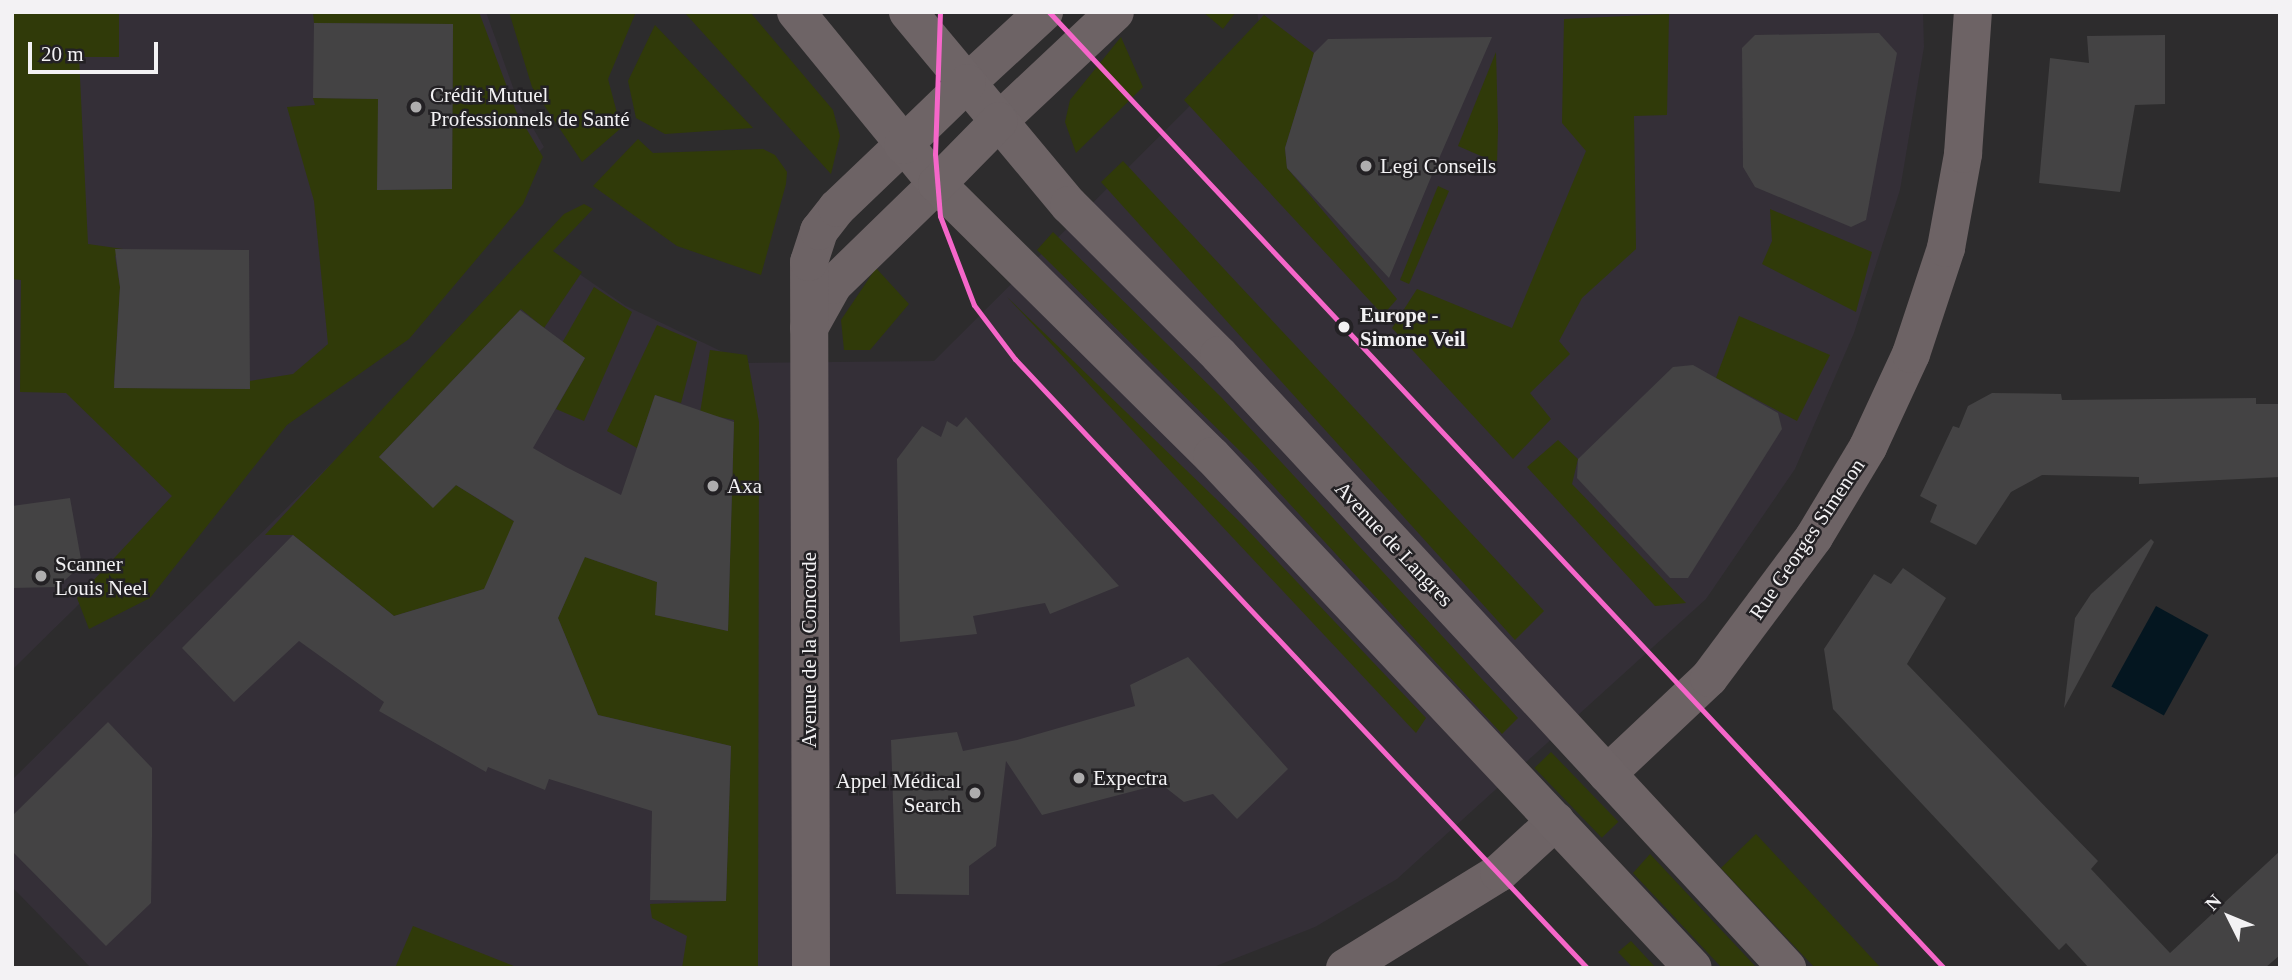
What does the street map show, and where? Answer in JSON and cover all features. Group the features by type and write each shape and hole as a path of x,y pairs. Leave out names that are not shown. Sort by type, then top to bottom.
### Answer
{"main road":[{"path":"796,12 937,184 1212,456 1693,968"},
{"name":"Avenue de Langres","path":"908,12 1069,205 1219,355 1787,968"},
{"path":"903,145 967,83"},
{"path":"937,184 999,121"}],"street":[{"path":"967,83 1044,12"},
{"path":"999,121 1115,12"},
{"name":"Rue Georges Simenon","path":"1607,774 1709,678 1814,537 1868,447 1911,354 1946,247 1963,154 1973,12"},
{"name":"Avenue de la Concorde","path":"811,968 806,333 809,262 819,231 903,145"},
{"name":"Avenue de la Concorde","path":"806,333 833,285 937,184"},
{"path":"1345,968 1499,873 1556,821"}],"shaded area":[{"path":"12,12 486,12 519,104 544,147 12,670"},
{"path":"1257,12 1923,12 1924,47 1900,190 1854,333 1795,469 1706,599 1397,879 1315,927 1211,968 91,968 12,887 12,780 546,251 626,306 746,363 934,361 1261,35"}],"green space":[{"path":"12,12 119,12 119,57 79,57 88,244 123,249 115,256 120,287 114,383 119,388 243,389 250,381 293,374 328,344 314,201 287,107 315,105 313,98 385,99 377,190 452,189 453,24 314,23 313,12 479,12 516,111 543,157 523,204 409,339 287,425 150,598 89,629 77,598 172,496 66,393 20,392 21,280 12,279"},
{"path":"509,12 636,12 608,79 621,128 582,162 532,87"},
{"path":"684,12 750,12 833,110 840,136 831,174"},
{"path":"1203,12 1236,12 1223,29"},
{"path":"1669,14 1667,115 1634,116 1636,249 1582,298 1559,341 1570,354 1530,393 1551,419 1513,459 1392,328 1417,289 1512,328 1586,151 1562,123 1564,19"},
{"path":"1264,15 1314,53 1285,148 1287,168 1397,299 1383,315 1184,100"},
{"path":"655,25 753,128 665,134 636,118 628,81"},
{"path":"1121,37 1143,87 1076,153 1065,122 1070,100"},
{"path":"1496,52 1498,129 1497,163 1458,146"},
{"path":"638,139 653,153 763,149 775,155 787,172 786,184 761,275 677,246 593,186"},
{"path":"1123,161 1544,611 1515,640 1101,182"},
{"path":"1438,186 1449,191 1409,284 1400,280"},
{"path":"584,204 593,209 553,251 582,272 544,328 521,309 379,457 433,507 456,485 526,529 484,589 394,616 293,535 265,535 564,214"},
{"path":"1770,209 1872,252 1856,312 1762,264 1772,241"},
{"path":"1053,232 1221,397 1518,718 1502,734 1252,463 1037,250"},
{"path":"876,268 909,304 870,350 844,350 841,320"},
{"path":"594,287 632,312 584,421 556,409 585,358 562,343"},
{"path":"1007,297 1241,523 1426,718 1416,733"},
{"path":"1739,316 1830,355 1797,421 1716,378"},
{"path":"657,325 697,342 681,403 655,395 637,448 607,431"},
{"path":"710,350 747,355 759,422 758,968 682,968 687,936 652,918 650,904 726,901 731,746 598,715 558,618 569,593 543,581 576,554 657,582 656,615 728,631 734,420 700,413"},
{"path":"1558,440 1578,459 1572,484 1686,603 1655,606 1527,467"},
{"path":"1551,752 1618,822 1602,838 1534,768"},
{"path":"1756,834 1881,968 1815,968 1721,868"},
{"path":"1650,854 1757,968 1722,968 1633,873"},
{"path":"413,926 519,968 395,968"},
{"path":"1631,941 1656,968 1633,968 1618,952"}],"water":[{"path":"2156,606 2208,635 2164,716 2111,686"}],"building":[{"name":"Crédit Mutuel Professionnels de Santé","path":"314,23 453,24 452,189 377,190 378,99 313,98"},
{"path":"1879,33 1897,53 1866,220 1851,227 1755,187 1743,167 1742,48 1755,35"},
{"path":"2165,35 2165,104 2135,105 2120,192 2039,183 2050,58 2089,63 2087,36"},
{"path":"1492,37 1389,278 1287,168 1285,148 1314,53 1328,39"},
{"path":"115,249 249,250 250,389 114,388 120,287"},
{"path":"520,310 585,358 533,448 566,467 621,495 655,395 734,422 728,631 655,615 657,582 585,557 558,618 598,715 731,746 726,901 650,900 652,811 549,779 545,790 488,767 486,772 379,711 384,702 299,641 234,702 182,648 293,535 394,616 484,589 514,521 456,485 433,508 379,457"},
{"path":"1693,365 1778,413 1782,429 1688,578 1670,578 1577,478 1578,459 1673,367"},
{"path":"1992,393 2061,394 2062,400 2256,398 2256,404 2280,404 2280,477 2139,484 2139,477 2042,475 2011,492 1976,545 1930,522 1937,505 1920,496 1953,426 1959,428 1968,406"},
{"path":"966,417 1119,586 1050,614 1045,603 973,616 977,634 900,642 897,459 922,426 941,437 947,421 957,427"},
{"name":"Scanner Louis Neel","path":"70,498 82,565 57,587 12,588 12,506"},
{"path":"2151,539 2154,542 2064,708 2075,618 2091,594"},
{"path":"1903,568 1946,598 1907,664 2098,861 2091,869 2170,953 2280,851 2280,955 2265,968 2089,968 2066,943 2059,950 1833,709 1824,649 1874,574 1891,584"},
{"path":"1188,657 1288,769 1237,819 1213,794 1184,802 1161,784 1042,815 1006,761 996,846 969,866 969,895 896,894 891,740 957,732 963,751 1017,740 1135,706 1130,685"},
{"path":"108,722 152,768 152,835 151,903 106,946 12,851 12,816"}],"transit line":[{"path":"940,12 935,154 940,216 974,305 1015,359 1587,968"},
{"path":"1049,12 1944,968"}],"place":[{"name":"Crédit Mutuel Professionnels de Santé","path":"416,107"},
{"name":"Legi Conseils","path":"1366,166"},
{"name":"Europe - Simone Veil","path":"1344,327"},
{"name":"Axa","path":"713,486"},
{"name":"Scanner Louis Neel","path":"41,576"},
{"name":"Expectra","path":"1079,778"},
{"name":"Appel Médical Search","path":"975,793"}]}
